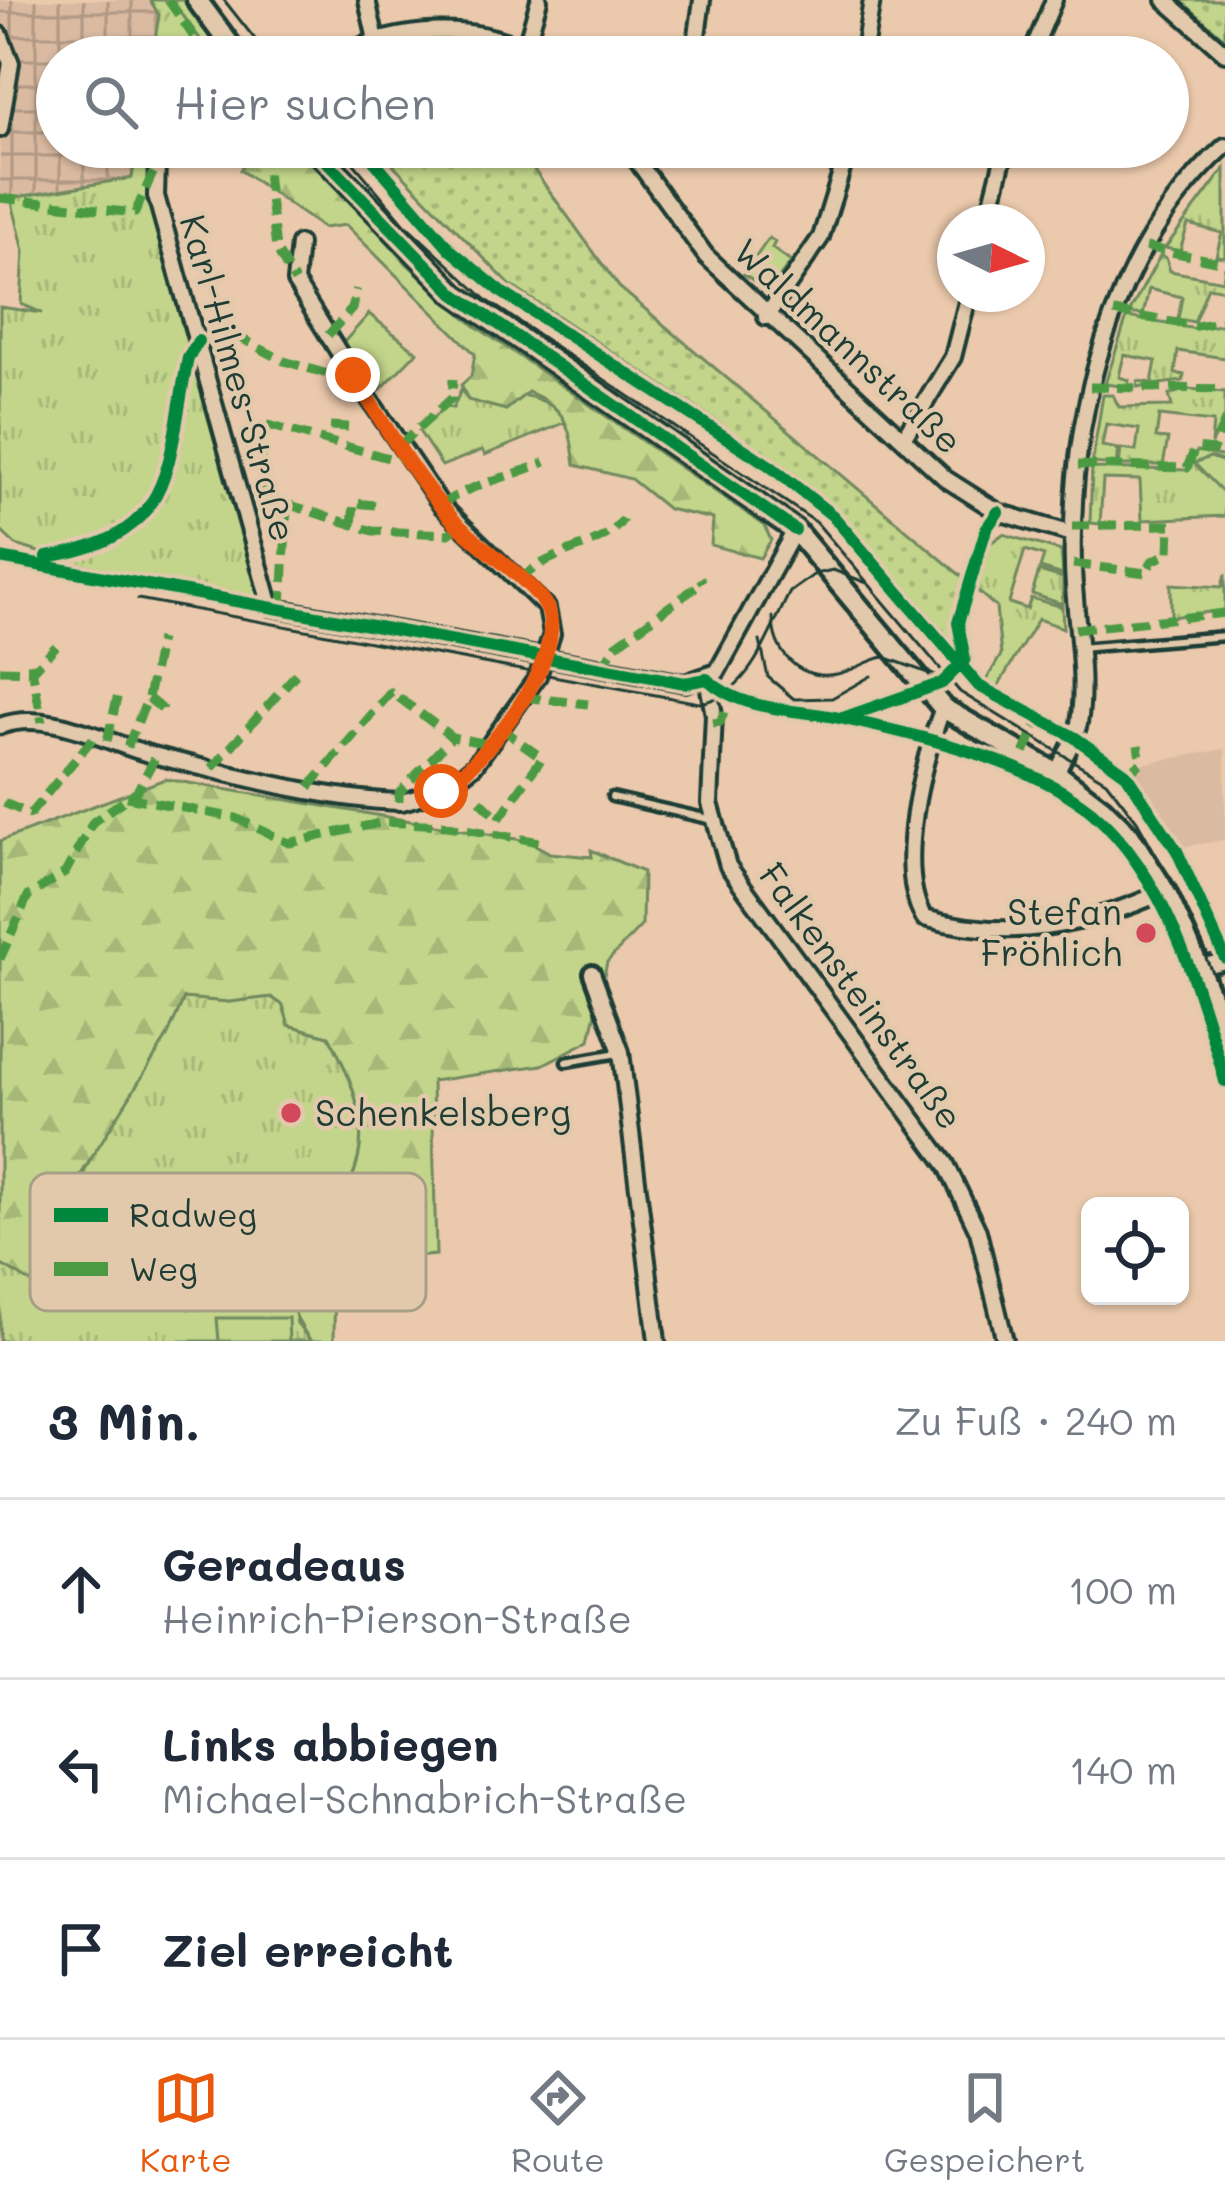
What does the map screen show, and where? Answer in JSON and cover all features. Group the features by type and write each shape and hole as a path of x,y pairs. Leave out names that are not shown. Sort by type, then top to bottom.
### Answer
{"main road":[{"path":"196,0 223,36"},
{"path":"333,168 455,294 795,530 943,708 1087,793 1129,835 1165,891 1201,967 1225,1037"}],"street":[{"path":"368,0 375,36"},
{"path":"534,36 539,0"},
{"path":"697,36 702,0"},
{"path":"866,36 872,0"},
{"path":"1039,36 1054,0"},
{"path":"1165,0 1225,53"},
{"path":"420,36 463,32 476,36"},
{"path":"0,35 11,63 0,129"},
{"path":"1056,773 1079,722 1072,534 1082,428 1114,313 1146,247 1225,146"},
{"name":"Karl-Hilmes-Straße","path":"157,168 156,196 271,607 546,659"},
{"name":"Waldmannstraße","path":"645,168 706,256 766,317 946,479 998,512 1072,534"},
{"path":"766,317 820,236 842,168"},
{"path":"992,204 1001,168"},
{"path":"0,726 29,719 47,722 175,760 402,802 441,791 474,766 546,659 552,634 547,608 455,522 405,454 296,282 299,244"},
{"path":"903,439 953,358 964,312"},
{"path":"546,659 685,683 706,680 728,655 795,530"},
{"name":"Falkensteinstraße","path":"706,680 714,716 713,820 728,866 946,1164 977,1231 1005,1341"},
{"path":"943,708 930,741 908,879 924,919 956,927 1069,926 1104,919 1165,891"},
{"path":"1201,967 1225,961"},
{"path":"592,973 621,1052 657,1341"}],"lane":[{"path":"1076,649 1225,636"},
{"path":"612,797 713,820"},
{"path":"566,1062 621,1052"}],"shaded area":[{"path":"0,0 150,0 159,15 156,36 36,36 36,168 134,168 132,178 0,197"},
{"path":"1225,749 1225,840 1181,847 1131,771 1140,764"}],"green space":[{"path":"150,0 172,0 198,36 156,36 159,15"},
{"path":"172,0 187,0 215,36 198,36"},
{"path":"1180,0 1225,0 1225,39"},
{"path":"134,168 152,168 151,198 262,601 70,562 16,545 0,530 0,307 42,313 21,304 24,251 11,198 132,178"},
{"path":"322,168 407,264 474,325 764,525 771,540 760,558 711,545 713,519 668,509 631,479 575,465 564,420 541,398 528,392 506,410 468,400 461,385 471,376 475,354 346,225 323,228 240,170"},
{"path":"396,168 533,168 619,287 966,580 955,624 962,648 959,662 845,521 721,424 510,285"},
{"path":"1225,168 1225,257 1216,256 1222,233 1188,224 1180,251 1165,248"},
{"path":"769,238 775,242 772,248 791,262 769,291 744,274"},
{"path":"1160,256 1166,258 1170,271 1223,281 1225,266 1225,290 1208,287 1194,322 1178,319 1182,297 1149,289 1143,315 1129,313"},
{"path":"369,314 417,352 376,394 344,342"},
{"path":"1127,317 1196,329 1225,324 1225,358 1178,351 1175,373 1184,375 1183,381 1137,387 1138,381 1152,383 1156,361 1124,355 1119,377 1129,380 1128,387 1105,384"},
{"path":"1187,389 1225,392 1225,414 1211,444 1213,422 1159,416 1156,438 1168,439 1163,465 1119,465 1121,449 1136,451 1139,429 1106,424 1102,446 1118,449 1116,465 1092,463 1103,395 1113,395 1119,407 1172,406 1169,395"},
{"path":"461,390 468,400 510,395 534,398 569,421 485,455 482,450 442,466 419,431 445,407 453,408"},
{"path":"1197,451 1225,457 1225,516 1142,520 1140,480 1103,479 1100,524 1090,523 1092,468 1188,470"},
{"path":"1210,457 1225,462 1225,494 1194,463"},
{"path":"1003,534 1061,551 1063,575 1040,568 1044,556 1025,550 1009,603 1027,609 1031,598 1062,607 1063,628 1038,619 994,693 984,684 1001,655 996,607 972,586 988,545"},
{"path":"1039,571 1063,578 1062,604 1032,594"},
{"path":"1225,574 1225,610 1171,617 1171,584 1222,587"},
{"path":"165,779 528,841 550,853 592,857 591,850 643,872 642,925 607,962 590,1040 542,1065 432,1081 436,1255 426,1256 426,1173 353,1173 361,1131 357,1103 329,1036 289,1025 283,1005 271,997 229,1002 184,998 167,1037 82,1173 30,1173 30,1282 0,1264 0,841"},
{"path":"271,997 283,1005 289,1025 329,1036 357,1103 361,1131 353,1173 84,1173 184,998 229,1002"},
{"path":"0,1264 30,1279 30,1311 295,1311 297,1324 311,1341 0,1341"},
{"path":"295,1311 334,1311 334,1341 311,1341"},
{"path":"217,1318 288,1318 289,1341 219,1341"}],"tram line":[{"path":"224,0 252,36"},
{"path":"358,168 405,224 488,301 817,523 960,692 1106,781 1137,821 1181,899 1225,1003"},
{"path":"138,599 699,703 717,698 744,676 790,592 815,574 833,570 867,583"},
{"path":"773,617 783,653 811,673 837,674 884,657 939,677"},
{"path":"760,641 768,677 794,699 832,698 871,676"}],"marked path":[{"path":"168,0 193,36"},
{"path":"0,198 135,213 155,168"},
{"path":"266,168 276,249 295,282"},
{"path":"1146,247 1225,263"},
{"path":"328,335 352,309 356,289"},
{"path":"1114,312 1196,326 1225,321"},
{"path":"235,335 284,361 344,379 353,375"},
{"path":"399,446 452,398 453,379"},
{"path":"1090,387 1225,389"},
{"path":"1078,465 1187,468 1195,448 1213,450 1225,421"},
{"path":"282,609 287,504 262,503 261,423 396,460 405,454"},
{"path":"330,426 348,427"},
{"path":"441,505 465,491 545,462"},
{"path":"352,525 354,503 375,505"},
{"path":"287,504 373,531 449,534 459,526"},
{"path":"521,581 544,562 602,537 623,519"},
{"path":"1073,564 1147,573 1152,561 1169,553 1170,525"},
{"path":"1072,526 1177,525"},
{"path":"601,668 616,645 703,582 700,578"},
{"path":"1075,629 1225,613"},
{"path":"127,747 148,698 160,639"},
{"path":"0,670 33,671 56,646"},
{"path":"31,663 42,722"},
{"path":"212,768 297,673"},
{"path":"309,787 391,692 452,737 489,744"},
{"path":"107,741 118,694"},
{"path":"523,697 588,704"},
{"path":"148,698 162,709 163,718"},
{"path":"713,723 720,722 729,699"},
{"path":"1008,766 1017,769 1038,722 1028,717"},
{"path":"480,800 499,819 542,758 501,728"},
{"path":"4,803 30,814 94,737"},
{"path":"399,802 399,793 452,737"},
{"path":"1126,774 1141,763 1138,745"},
{"path":"0,959 28,896 65,873 93,822 137,791 156,756"},
{"path":"127,797 236,818 289,843 384,822 442,825 540,842"}],"cycle path":[{"path":"333,168 455,294 795,530"},
{"path":"380,168 451,250 503,293 770,466 833,516 979,686 1074,737 1126,774 1177,851 1225,958"},
{"path":"47,557 121,533 143,514 168,464 188,358 198,341"},
{"path":"843,718 942,683 965,660 958,623 986,529 998,512"},
{"path":"0,558 685,683 707,679 754,704 907,734 1038,778 1092,812 1141,868 1177,936 1225,1081"}],"place":[{"name":"Stefan Fröhlich","path":"1146,933"},
{"name":"Schenkelsberg","path":"291,1113"}],"route":[{"path":"353,375 440,505 484,553 547,608 552,634 538,676 474,766 441,791"}]}
